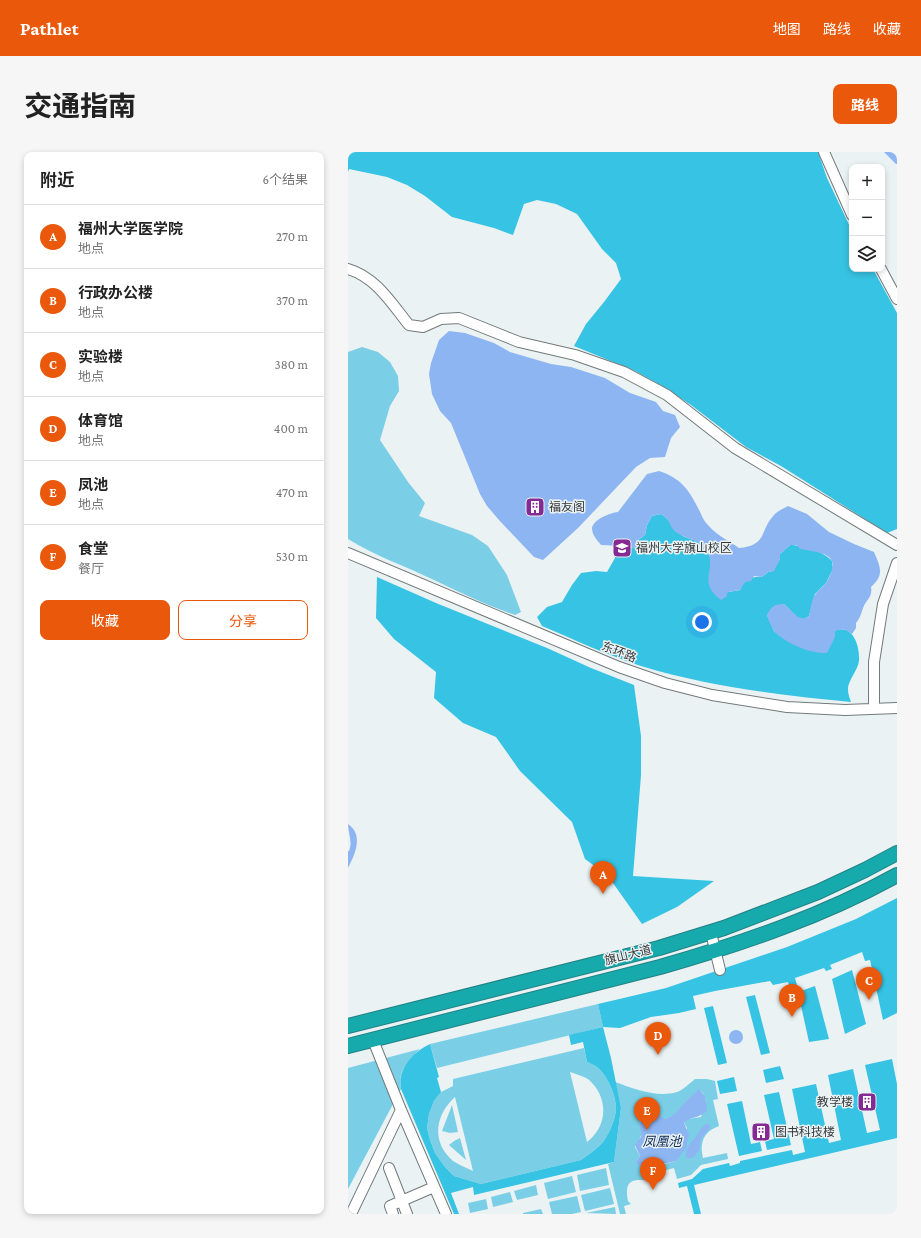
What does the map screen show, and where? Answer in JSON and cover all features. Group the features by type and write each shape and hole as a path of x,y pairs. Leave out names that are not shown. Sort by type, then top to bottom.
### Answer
{"highway":[{"name":"旗山大道","path":"348,1026 666,946 711,933 818,892 897,853"},
{"name":"旗山大道","path":"348,1046 660,967 715,950 764,934 825,910 897,875"}],"street":[{"path":"824,152 849,208"},
{"path":"348,270 368,278 378,287 410,325 423,327 441,318 459,318 519,342 575,355 624,372 667,395 735,448 897,545"},
{"path":"883,272 897,298"},
{"name":"东环路","path":"348,553 619,667 665,683 712,695 787,707 845,710 897,708"},
{"path":"874,709 874,662 883,604 897,563"},
{"path":"711,933 720,970"},
{"path":"373,1040 401,1110 446,1214"},
{"path":"351,1214 401,1110"},
{"path":"388,1168 407,1214"},
{"path":"393,1214 390,1206 434,1188"}],"shaded area":[{"path":"348,152 818,152 827,178 849,225 849,272 875,272 897,313 897,529 887,533 781,466 746,447 691,405 662,386 635,371 574,346 586,324 621,279 616,263 602,249 577,214 556,204 537,200 524,204 513,235 494,228 452,217 425,196 407,185 387,177 349,169 348,172"},
{"path":"362,347 378,352 390,362 398,376 399,391 390,406 380,440 408,482 425,503 419,516 472,535 488,546 507,575 521,612 515,615 484,603 379,556 348,539 348,352"},
{"path":"661,514 680,534 700,543 703,546 711,558 728,592 740,590 748,579 762,577 768,572 773,571 780,559 780,554 790,545 801,546 813,550 829,558 832,561 833,569 826,583 815,594 809,616 804,619 798,618 784,604 767,615 774,631 780,636 841,629 851,633 857,643 859,661 848,687 851,702 746,689 693,680 641,666 542,626 537,617 547,607 562,602 581,573 596,571 607,572 615,558 613,545 634,548 638,540 645,535 647,525 652,516"},
{"path":"377,577 634,685 641,736 641,775 633,876 714,881 677,907 642,924 608,876 585,859 572,822 520,771 496,737 463,723 434,698 436,672 394,639 376,618"},
{"path":"897,898 897,1013 883,1020 870,960 865,961 862,952 830,965 832,969 826,971 824,968 795,978 797,985 790,987 788,982 773,985 770,981 715,991 693,996 696,1009 651,1017 620,1028 603,1027 598,1004 666,988 787,947 856,919"},
{"path":"852,970 866,1024 845,1034 832,979"},
{"path":"815,986 829,1039 809,1042 798,992"},
{"path":"755,995 770,1053 761,1055 746,997"},
{"path":"598,1004 603,1027 437,1068 430,1044"},
{"path":"713,1006 727,1063 718,1065 704,1008"},
{"path":"603,1027 621,1108 614,1162 474,1195 473,1187 451,1193 459,1214 454,1214 401,1089 401,1075 412,1056 430,1044 439,1077 437,1078 441,1092 434,1101 429,1114 427,1128 435,1153 445,1167 454,1176 481,1184 581,1160 603,1142 611,1127 615,1114 615,1100 605,1076 596,1066 587,1062 583,1042 571,1045 569,1035"},
{"path":"584,1048 587,1062 598,1068 605,1076 615,1100 616,1110 611,1127 603,1142 581,1160 481,1184 454,1176 445,1167 435,1153 430,1140 427,1128 429,1114 434,1101 441,1092 453,1086 453,1079","holes":["570,1072 588,1079 600,1094 603,1111 602,1120 599,1128 587,1142","455,1097 473,1171 453,1161 441,1146 438,1129 440,1120 448,1104"]},
{"path":"420,1049 404,1067 400,1083 401,1089 348,1189 348,1068"},
{"path":"892,1059 897,1084 897,1138 694,1185 701,1214 694,1214 687,1186 679,1188 678,1183 692,1179 703,1169 729,1163 730,1166 740,1163 740,1161 792,1150 793,1155 805,1152 792,1089 816,1084 829,1143 841,1140 828,1075 853,1069 867,1133 880,1130 865,1065"},
{"path":"780,1066 784,1079 766,1083 763,1070"},
{"path":"734,1077 737,1091 720,1094 717,1081"},
{"path":"695,1079 715,1081 718,1099 713,1100 719,1126 706,1134 704,1138 702,1143 703,1158 727,1153 728,1159 701,1165 691,1175 677,1179 674,1168 658,1172 660,1180 635,1180 631,1182 628,1185 627,1192 628,1201 631,1204 624,1206 626,1214 620,1214 608,1164 614,1162 621,1108 615,1082 646,1092 669,1094 679,1091","holes":["699,1090 705,1099 704,1110 701,1117 688,1119 684,1123 687,1128 676,1161 656,1166 636,1161 640,1156 635,1147 642,1134 640,1121 649,1112 665,1120 670,1119 688,1099"]},
{"path":"779,1092 791,1145 767,1150 765,1141 774,1139 764,1095"},
{"path":"742,1101 751,1144 760,1142 762,1151 739,1156 727,1104"},
{"path":"452,1105 458,1132 450,1133 442,1131"},
{"path":"460,1138 466,1160 449,1145"},
{"path":"606,1168 609,1185 580,1191 577,1175"},
{"path":"572,1176 576,1192 548,1199 544,1183"},
{"path":"536,1185 538,1195 517,1200 514,1191"},
{"path":"610,1188 614,1204 585,1211 581,1195"},
{"path":"510,1192 513,1202 493,1207 491,1197"},
{"path":"577,1196 581,1212 572,1214 552,1214 549,1202"},
{"path":"486,1199 488,1209 470,1213 468,1203"},
{"path":"615,1207 616,1214 586,1213"},
{"path":"541,1209 543,1214 523,1214 523,1213"}],"water":[{"path":"884,152 897,152 897,164 896,164"},
{"path":"449,331 465,333 494,343 510,352 551,364 571,367 605,378 630,393 656,402 663,411 675,415 680,427 671,438 665,457 650,458 636,467 578,528 543,560 534,557 487,506 480,494 451,423 440,411 432,394 429,374 431,363 439,340"},
{"path":"659,471 673,477 683,485 691,495 710,528 739,548 755,544 762,536 766,526 774,515 778,511 788,506 807,514 829,532 874,552 878,562 880,574 871,587 870,596 864,605 856,623 856,628 852,634 844,630 835,631 835,637 827,653 814,652 793,644 780,636 771,626 767,615 770,609 774,606 784,604 798,617 804,619 809,616 814,597 826,583 833,566 832,561 823,554 800,549 797,545 790,545 780,554 780,559 774,571 768,572 762,577 754,576 751,581 745,582 740,590 728,592 726,597 721,600 714,594 708,582 710,558 706,548 675,531 667,519 661,514 652,516 647,525 645,535 638,540 634,548 601,545 593,533 593,525 603,517 618,512 647,474"},
{"path":"348,824 353,828 356,834 357,845 348,868 348,851 351,844"},
{"path":"736,1030 741,1032 743,1037 741,1042 736,1044 731,1042 729,1037 731,1032"},
{"name":"凤凰池","path":"699,1089 705,1096 707,1111 701,1115 689,1119 684,1123 689,1135 686,1148 676,1161 648,1167 638,1165 636,1161 640,1156 636,1148 636,1142 641,1137 640,1123 642,1119 646,1115 654,1112 665,1119 669,1118"},
{"path":"706,1124 709,1124 710,1128 701,1139 699,1150 693,1158 686,1158 686,1150 688,1146 701,1128"}],"place":[{"name":"福友阁","path":"535,507"},
{"name":"福州大学旗山校区","path":"622,548"},
{"name":"福州大学医学院","path":"603,894"},
{"name":"实验楼","path":"869,1000"},
{"name":"行政办公楼","path":"792,1017"},
{"name":"体育馆","path":"658,1055"},
{"name":"教学楼","path":"867,1102"},
{"name":"凤池","path":"647,1130"},
{"name":"图书科技楼","path":"761,1132"},
{"name":"食堂","path":"653,1190"}]}
